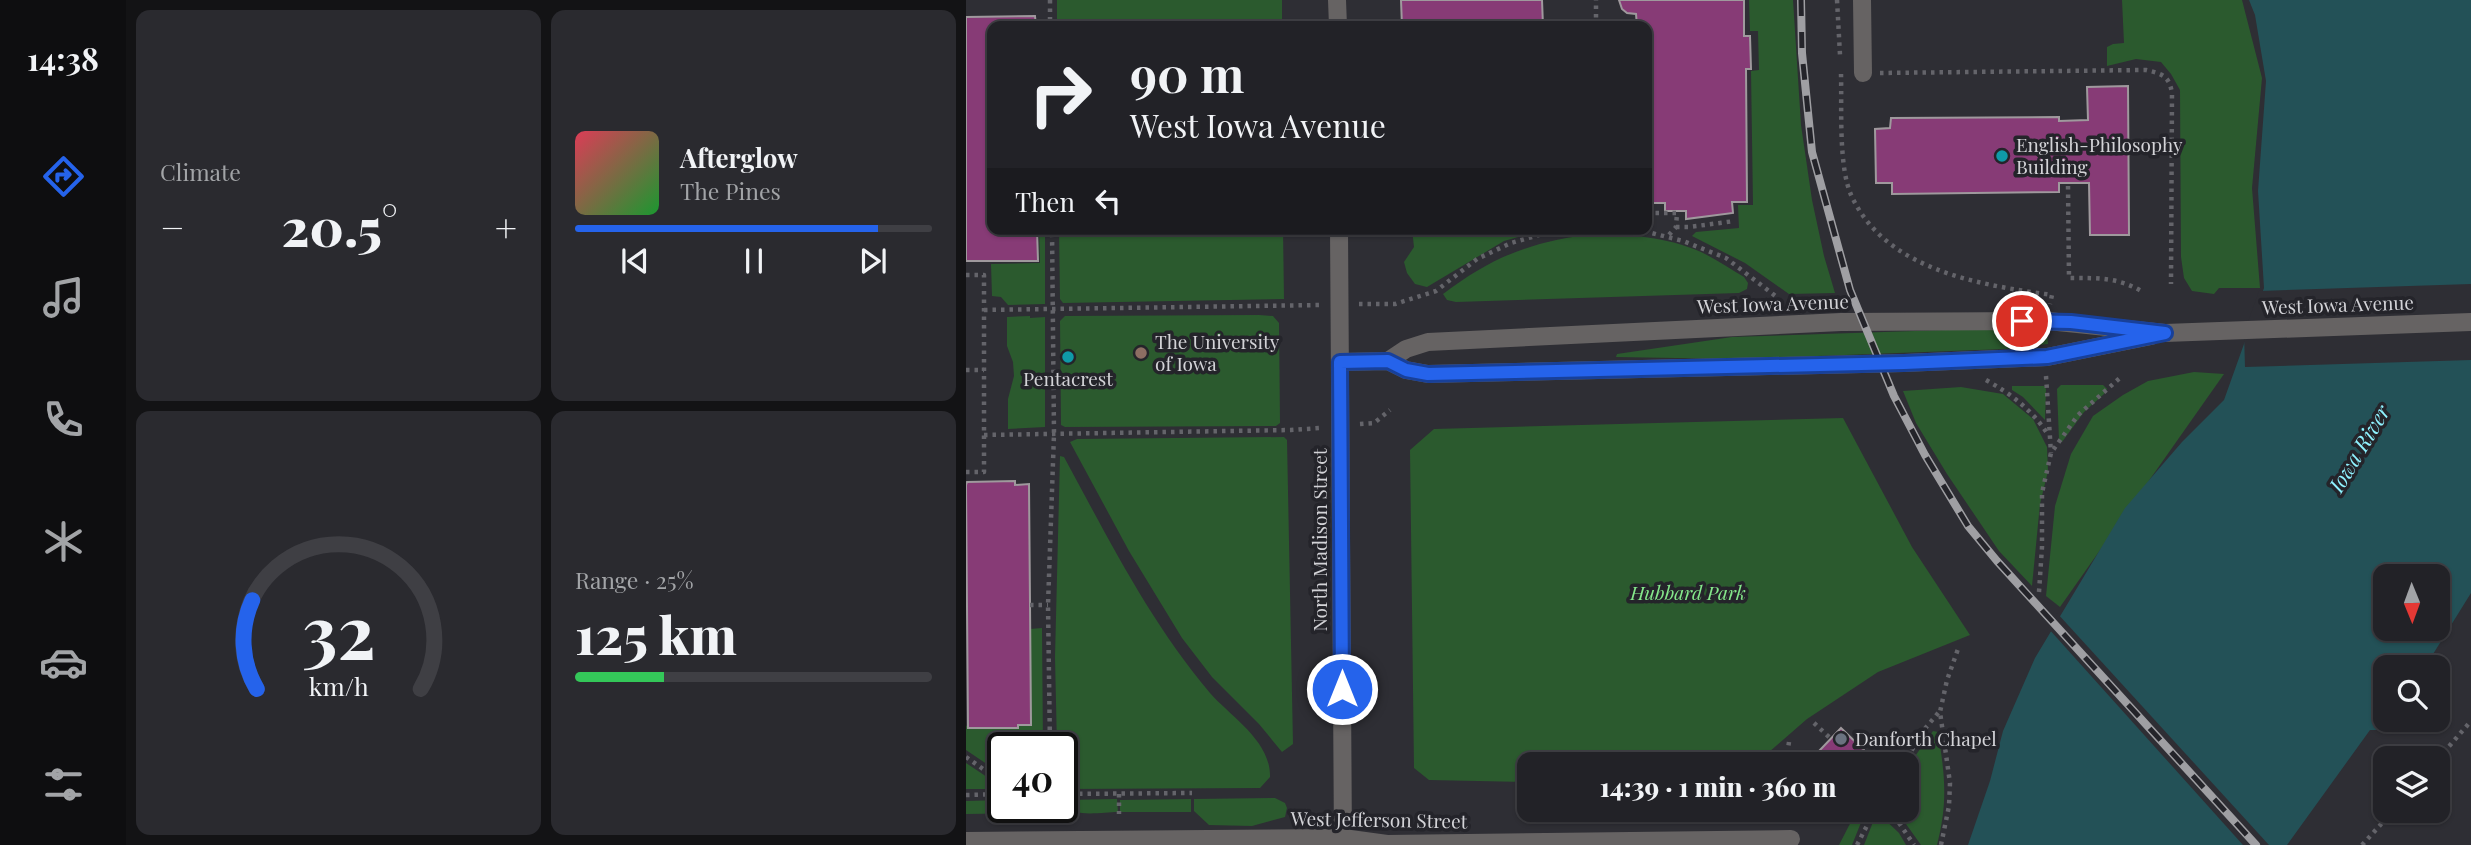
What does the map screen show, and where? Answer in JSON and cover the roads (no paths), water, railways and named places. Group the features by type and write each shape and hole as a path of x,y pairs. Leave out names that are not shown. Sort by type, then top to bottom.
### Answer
{"street":[{"path":"1337,0 1338,21"},
{"path":"1862,0 1863,73"},
{"name":"North Madison Street","path":"1339,235 1343,842"},
{"name":"West Iowa Avenue","path":"1388,361 1406,349 1428,342 1841,322 2071,322 2165,333 2471,322"},
{"name":"West Iowa Avenue","path":"1340,362 1388,361 1406,370 1428,374 1904,363 2047,357 2165,333"},
{"name":"West Jefferson Street","path":"966,841 1387,844 1791,839"}],"water":[{"name":"Iowa River","path":"2249,0 2471,0 2471,593 2450,627 2450,564 2373,564 2373,641 2441,641 2432,655 2373,655 2373,730 2370,730 2287,845 1968,845 1990,781 2003,731 2035,658 2125,508 2182,442 2224,400 2264,288 2258,191 2266,81 2255,15"}],"railway":[{"path":"1801,0 1802,53 1812,152 1850,290 1894,396 1925,455 1968,526 1997,561 2256,845"}],"place":[{"name":"English-Philosophy Building","path":"2002,156"},
{"name":"The University of Iowa","path":"1141,353"},
{"name":"Pentacrest","path":"1068,357"},
{"name":"Danforth Chapel","path":"1841,739"}],"park label":[{"name":"Hubbard Park","path":"1688,593"}]}
